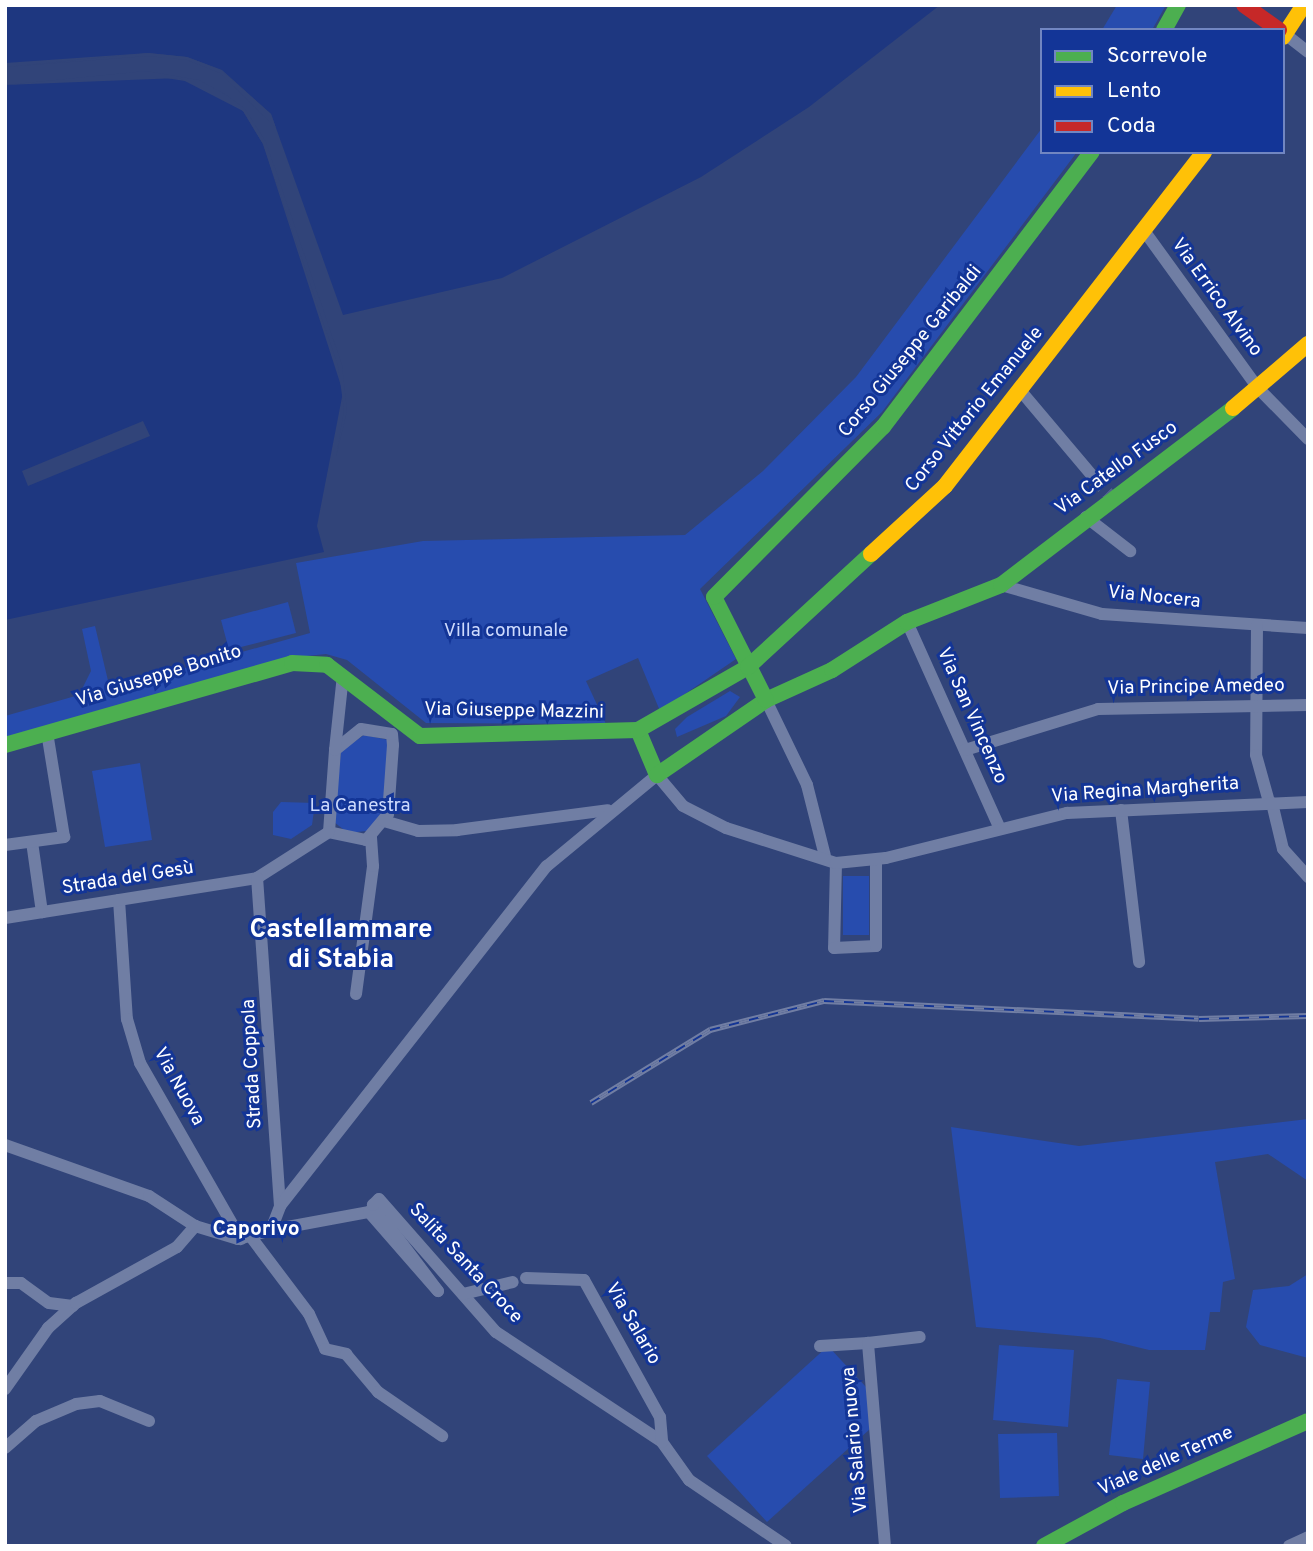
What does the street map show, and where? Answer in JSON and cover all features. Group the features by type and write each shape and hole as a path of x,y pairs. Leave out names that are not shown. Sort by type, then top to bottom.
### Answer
{"street":[{"path":"1165,28 1178,5"},
{"path":"1244,5 1275,28"},
{"path":"1285,29 1304,5"},
{"path":"1285,35 1308,52"},
{"name":"Corso Giuseppe Garibaldi","path":"748,667 714,597 883,427 1090,154"},
{"name":"Corso Vittorio Emanuele","path":"638,730 748,667 936,495 1145,232 1203,154"},
{"name":"Via Errico Alvino","path":"1145,232 1257,387 1308,439"},
{"name":"Via Catello Fusco","path":"657,775 766,699 832,670 906,622 1001,584 1257,387 1308,344"},
{"path":"1020,390 1095,479"},
{"path":"1086,516 1130,551"},
{"name":"Via Nocera","path":"1001,584 1102,614 1308,628"},
{"name":"Via San Vincenzo","path":"906,622 999,827"},
{"path":"1257,625 1255,706 1258,777 1270,802 1283,849 1308,877"},
{"name":"Via Giuseppe Mazzini","path":"327,665 343,675 397,728 420,736 638,730"},
{"name":"Via Giuseppe Bonito","path":"5,745 258,669 327,665"},
{"path":"748,667 807,785 830,859 834,948 876,946 876,860"},
{"path":"329,832 343,675"},
{"name":"Via Principe Amedeo","path":"965,750 1098,709 1308,705"},
{"path":"335,750 362,729 397,728 384,821 371,836 373,866 356,995"},
{"path":"638,730 657,775 682,806 726,828 830,859"},
{"path":"5,845 59,838 65,831 47,732"},
{"path":"5,1145 77,1167 185,1215 195,1226 246,1238 271,1230 280,1206 538,876 608,810 657,775"},
{"name":"Via Regina Margherita","path":"830,859 876,860 999,827 1121,810 1308,802"},
{"path":"384,821 418,831 457,830 608,810"},
{"path":"1121,810 1139,962"},
{"path":"257,878 329,832 371,836"},
{"path":"32,842 42,912"},
{"name":"Strada Coppola","path":"257,878 280,1206"},
{"name":"Strada del Gesù","path":"5,919 257,878"},
{"name":"Via Nuova","path":"119,900 127,1019 140,1063 246,1238 309,1314 325,1349 346,1354 377,1392 442,1436"},
{"name":"Salita Santa Croce","path":"271,1230 369,1212 438,1291 373,1205 379,1199 496,1332 662,1442 689,1480 786,1546"},
{"path":"5,1389 48,1328 68,1307 177,1247 195,1226"},
{"name":"Via Salario","path":"526,1278 584,1280 660,1417 662,1442"},
{"path":"463,1294 513,1282"},
{"path":"5,1283 21,1283 68,1307"},
{"name":"Via Salario nuova","path":"885,1546 867,1343 920,1337"},
{"path":"820,1346 867,1343"},
{"path":"5,1448 36,1421 76,1404 100,1401 149,1421"},
{"name":"Viale delle Terme","path":"1044,1546 1123,1503 1308,1421"},
{"path":"1289,1546 1308,1537"}],"green space":[{"path":"1117,5 1166,5 1153,28 1103,28"},
{"name":"Villa comunale","path":"1040,131 1040,154 1076,154 882,412 700,589 736,659 660,711 638,658 586,681 606,724 426,723 347,660 326,654 297,657 5,740 5,716 79,695 91,671 82,629 95,626 110,689 310,633 296,563 423,541 685,535 763,471 856,377"},
{"path":"288,602 296,633 229,650 221,620"},
{"path":"730,691 740,697 726,716 677,737 675,729 687,717"},
{"name":"La Canestra","path":"364,735 389,740 384,814 375,830 348,833 334,822 341,751"},
{"path":"140,763 152,840 105,847 92,771"},
{"path":"281,802 315,803 312,825 291,839 273,835 273,812"},
{"path":"843,876 869,876 869,935 843,935"},
{"path":"1308,1119 1308,1181 1268,1154 1215,1162 1235,1279 1223,1282 1220,1312 1210,1312 1205,1350 1149,1350 1100,1338 976,1327 951,1127 1079,1146"},
{"path":"1308,1274 1308,1358 1260,1345 1246,1327 1253,1290 1289,1286"},
{"path":"999,1345 1074,1350 1068,1427 993,1420"},
{"path":"828,1346 866,1387 870,1429 767,1522 707,1456"},
{"path":"1117,1379 1150,1382 1143,1459 1109,1455"},
{"path":"1057,1433 1059,1496 1000,1498 998,1434"}],"shaded area":[{"path":"5,5 940,5 809,107 701,177 502,278 343,315 271,114 222,70 187,57 148,53 5,63"},
{"path":"146,75 198,83 226,99 243,111 263,144 343,392 317,526 324,552 5,620 5,85"}],"pier":[{"path":"148,53 187,57 221,70 271,114 344,318 276,128 220,73 187,60 148,56 5,67"},
{"path":"146,71 199,80 228,96 245,109 266,142 342,365 347,411 336,457 344,410 338,366 263,144 243,111 179,78 5,85"},
{"path":"143,421 150,436 28,486 22,471"}],"tunnel":[{"path":"1095,479 1111,497"}],"railway":[{"path":"591,1103 710,1030 824,1001 1199,1019 1308,1016"}],"traffic: fast":[{"path":"1165,28 1178,5"},
{"path":"638,730 657,775 766,700 714,597 883,427 1090,154"},
{"path":"766,700 832,670 907,622 1001,585 1233,408"},
{"path":"5,745 292,663 327,665 420,736 638,730 748,667 871,554"},
{"path":"1044,1546 1123,1503 1308,1421"}],"traffic: slow":[{"path":"1285,34 1304,5"},
{"path":"871,554 945,486 1202,154"},
{"path":"1233,408 1308,344"}],"traffic: jam":[{"path":"1244,5 1276,28"}],"district":[{"name":"Castellammare di Stabia","path":"341,946"},
{"name":"Caporivo","path":"256,1230"}]}
